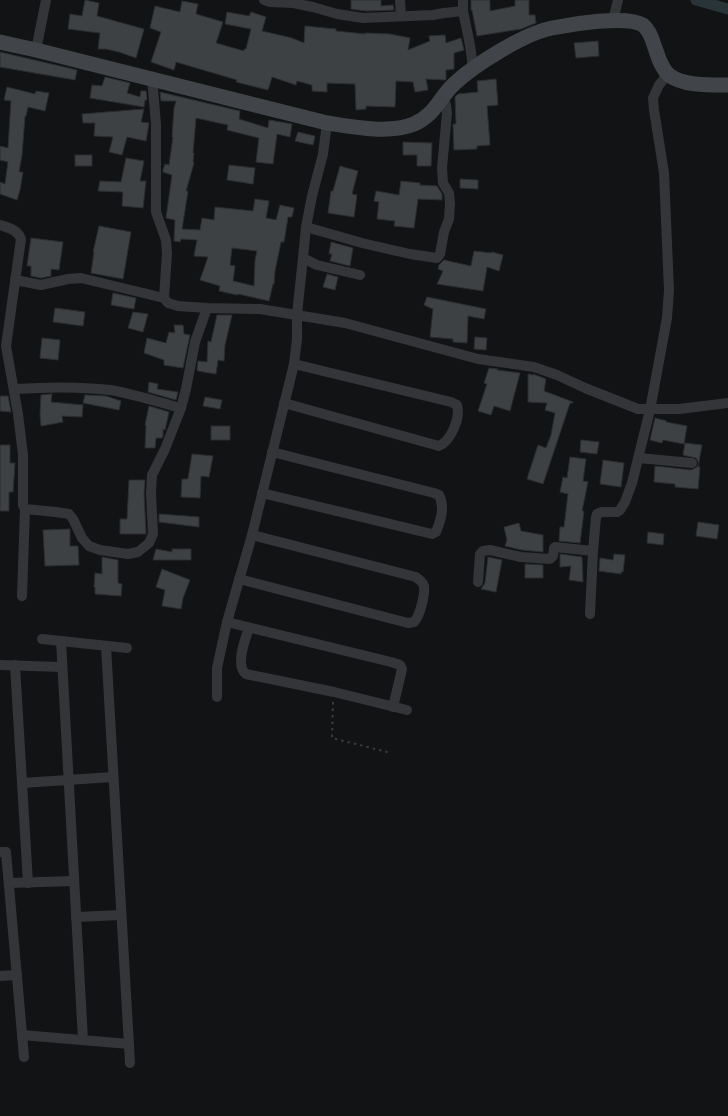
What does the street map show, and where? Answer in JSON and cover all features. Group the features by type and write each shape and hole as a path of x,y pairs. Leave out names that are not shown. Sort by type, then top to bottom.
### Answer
{"main road":[{"path":"0,42 152,78 327,123 375,129 406,126 419,122 430,114 452,86 473,68 534,34 550,28 613,20 633,22 645,27 650,33 660,62 668,74 676,80 728,85"}],"street":[{"path":"36,50 46,0"},
{"path":"264,0 292,3 363,18 432,16 463,11"},
{"path":"400,0 401,16"},
{"path":"463,0 463,11 473,68"},
{"path":"613,20 618,0"},
{"path":"590,614 597,514 620,510 632,483 650,410 666,318 669,290 664,173 654,110 654,98 659,85 668,74"},
{"path":"152,78 156,124 156,212 166,240 164,298 168,304 206,308 260,309 345,323 478,359 534,367 638,409 679,409 728,403"},
{"path":"306,228 400,252 437,258 440,254 444,232 449,219 450,204 449,193 442,178 447,113 443,97"},
{"path":"217,697 217,668 227,622 252,535 294,364 306,228 323,154 327,123"},
{"path":"0,225 16,231 21,239 6,346 23,455 23,505 25,509 22,596"},
{"path":"303,258 317,264 360,275"},
{"path":"15,280 41,285 81,278 164,298"},
{"path":"25,509 69,514 82,538 89,546 100,550 128,554 138,552 149,543 153,534 152,475 181,408 195,342 206,308"},
{"path":"284,403 439,446 444,444 449,437 458,417 459,410 457,405 451,402 294,364"},
{"path":"14,389 48,387 111,390 181,408"},
{"path":"262,493 429,534 436,532 442,513 441,499 439,495 434,493 272,452"},
{"path":"639,458 692,463"},
{"path":"239,579 408,623 414,622 418,618 424,586 416,577 252,535"},
{"path":"478,582 480,554 483,551 490,550 521,557 550,559 553,556 555,547 593,551"},
{"path":"227,622 400,665 402,669 393,707"},
{"path":"249,628 242,648 242,671 252,676 334,692 408,710"},
{"path":"42,639 127,648"},
{"path":"61,641 83,1040"},
{"path":"106,646 130,1064"},
{"path":"0,665 62,667"},
{"path":"15,665 28,883"},
{"path":"22,783 113,777"},
{"path":"0,852 6,852 24,1057"},
{"path":"9,883 74,881"},
{"path":"76,917 122,915"},
{"path":"0,976 17,975"},
{"path":"22,1035 129,1044"}],"path":[{"path":"334,692 332,738 391,753"}],"building":[{"path":"85,0 99,3 97,16 144,29 136,58 119,52 98,49 100,33 68,29 70,14 82,16"},
{"path":"351,0 381,0 381,6 393,5 394,10 366,11 351,9"},
{"path":"471,0 490,0 490,11 515,6 515,0 529,0 529,15 535,15 536,23 521,29 477,36 471,10"},
{"path":"182,1 198,4 196,14 223,22 216,43 244,51 251,29 225,24 227,12 249,16 251,12 266,17 262,31 292,38 304,43 305,26 365,34 390,34 410,38 408,50 430,41 429,36 445,35 446,43 461,38 464,50 454,53 454,69 446,70 445,80 426,79 428,90 415,92 413,82 396,81 395,107 366,106 366,109 356,110 355,84 327,83 327,92 312,91 312,85 297,81 296,85 272,77 268,90 236,82 237,80 176,62 174,70 151,62 161,32 150,28 155,6 180,12"},
{"path":"598,41 599,56 576,58 574,43"},
{"path":"0,52 77,70 75,80 0,67"},
{"path":"105,77 130,83 127,93 140,97 141,91 146,91 147,100 145,100 144,107 90,98 92,85 102,86"},
{"path":"496,79 498,105 487,106 490,145 477,146 477,149 454,150 453,124 456,124 455,97 458,94 478,92 477,81"},
{"path":"7,87 35,94 36,91 49,93 45,111 28,107 25,116 19,172 23,172 17,200 0,194 0,182 5,184 8,162 0,160 0,146 8,148 11,101 4,100"},
{"path":"160,92 240,111 239,119 268,128 269,120 292,124 290,137 277,134 273,164 256,162 259,138 227,130 228,125 196,118 194,163 186,191 188,191 182,229 200,230 202,218 214,220 215,207 253,211 255,199 269,201 266,218 276,220 280,205 294,208 292,217 288,217 284,242 281,242 274,284 269,301 219,291 220,286 200,280 208,257 194,256 197,240 181,239 180,242 174,241 175,220 166,218 172,175 163,172 163,170 165,164 169,165 176,101 161,101","holes":["232,248 257,251 254,286 233,281 235,266 230,265"]},
{"path":"144,109 141,122 149,123 146,141 127,137 122,155 109,152 113,137 94,136 95,123 83,123 82,114"},
{"path":"298,132 315,136 313,145 295,141"},
{"path":"403,142 432,143 431,166 417,166 417,155 403,155"},
{"path":"75,155 92,155 92,166 75,166"},
{"path":"126,158 144,161 140,181 146,181 143,208 122,206 123,192 98,191 100,181 121,182"},
{"path":"229,165 255,168 253,184 227,180"},
{"path":"340,166 358,171 352,194 357,195 354,217 328,213 331,191 333,191"},
{"path":"460,179 478,180 478,189 460,188"},
{"path":"401,181 437,186 442,194 442,200 418,199 414,228 394,226 395,221 377,219 379,202 374,201 376,191 399,195"},
{"path":"99,226 131,232 123,279 91,273 93,252"},
{"path":"31,238 63,242 59,270 51,269 51,276 41,278 31,276 31,266 27,266"},
{"path":"331,242 353,248 350,266 330,261 332,254 329,254"},
{"path":"474,251 503,255 499,271 487,267 483,291 437,284 443,271 438,269 439,265 444,260 471,266"},
{"path":"327,274 338,277 335,290 323,287"},
{"path":"113,293 136,298 134,309 111,305"},
{"path":"427,297 486,309 484,319 468,316 467,343 453,342 453,339 430,337 433,309 424,305"},
{"path":"55,308 85,312 83,326 53,322"},
{"path":"133,312 148,314 143,332 128,328"},
{"path":"217,315 232,315 225,345 224,361 218,360 216,374 198,371 198,361 207,362 208,341 211,342"},
{"path":"174,325 183,325 184,334 190,335 183,368 164,365 164,360 144,353 147,338 166,343 169,332 175,333"},
{"path":"475,337 487,338 486,350 474,349"},
{"path":"42,338 60,340 58,360 40,358"},
{"path":"489,368 520,373 510,411 494,406 491,415 478,411 487,384 484,383"},
{"path":"528,374 546,379 544,391 573,402 570,403 543,484 527,479 538,445 546,448 551,435 555,413 545,410 547,403 528,402"},
{"path":"149,382 158,384 157,389 178,392 176,400 148,392"},
{"path":"52,394 51,402 83,405 82,417 62,416 63,422 41,426 41,395"},
{"path":"85,395 106,396 121,401 119,410 83,403"},
{"path":"0,396 8,396 11,412 0,411"},
{"path":"205,397 222,400 220,409 203,406"},
{"path":"149,406 169,412 165,430 163,429 163,436 162,438 156,438 155,448 145,448 145,425"},
{"path":"655,418 687,426 684,444 663,440 662,443 650,440"},
{"path":"211,426 230,426 230,440 211,440"},
{"path":"581,440 599,442 597,454 580,452"},
{"path":"685,443 702,445 699,463 696,458 683,455"},
{"path":"0,445 10,445 10,463 15,463 13,492 9,492 9,511 0,511"},
{"path":"192,454 213,456 209,477 201,476 200,498 181,497 182,479 188,479"},
{"path":"570,457 586,459 583,481 588,482 582,511 584,511 580,543 559,541 560,527 564,527 568,494 560,492 563,477 567,478"},
{"path":"603,460 624,463 621,487 600,484"},
{"path":"699,464 698,489 675,487 675,484 654,482 655,466 691,470"},
{"path":"129,480 145,480 146,534 120,534 120,519 127,519"},
{"path":"159,514 199,517 199,527 159,522"},
{"path":"698,522 719,525 717,539 696,536"},
{"path":"519,523 521,531 543,535 543,552 505,546 507,540 504,527"},
{"path":"70,529 70,546 78,546 79,565 45,566 43,530"},
{"path":"648,532 664,534 663,545 647,543"},
{"path":"156,549 172,552 172,549 191,549 191,560 153,560"},
{"path":"560,554 582,557 583,582 569,580 571,566 560,567"},
{"path":"614,554 625,555 623,572 621,574 599,571 600,558 613,560"},
{"path":"102,557 118,560 118,583 122,584 121,596 95,594 95,573 102,574"},
{"path":"488,557 502,560 496,592 481,589 485,583"},
{"path":"525,564 543,565 543,578 525,578"},
{"path":"162,569 190,580 181,609 162,606 165,590 156,587"}],"waterway":[{"path":"696,0 728,9"}]}
